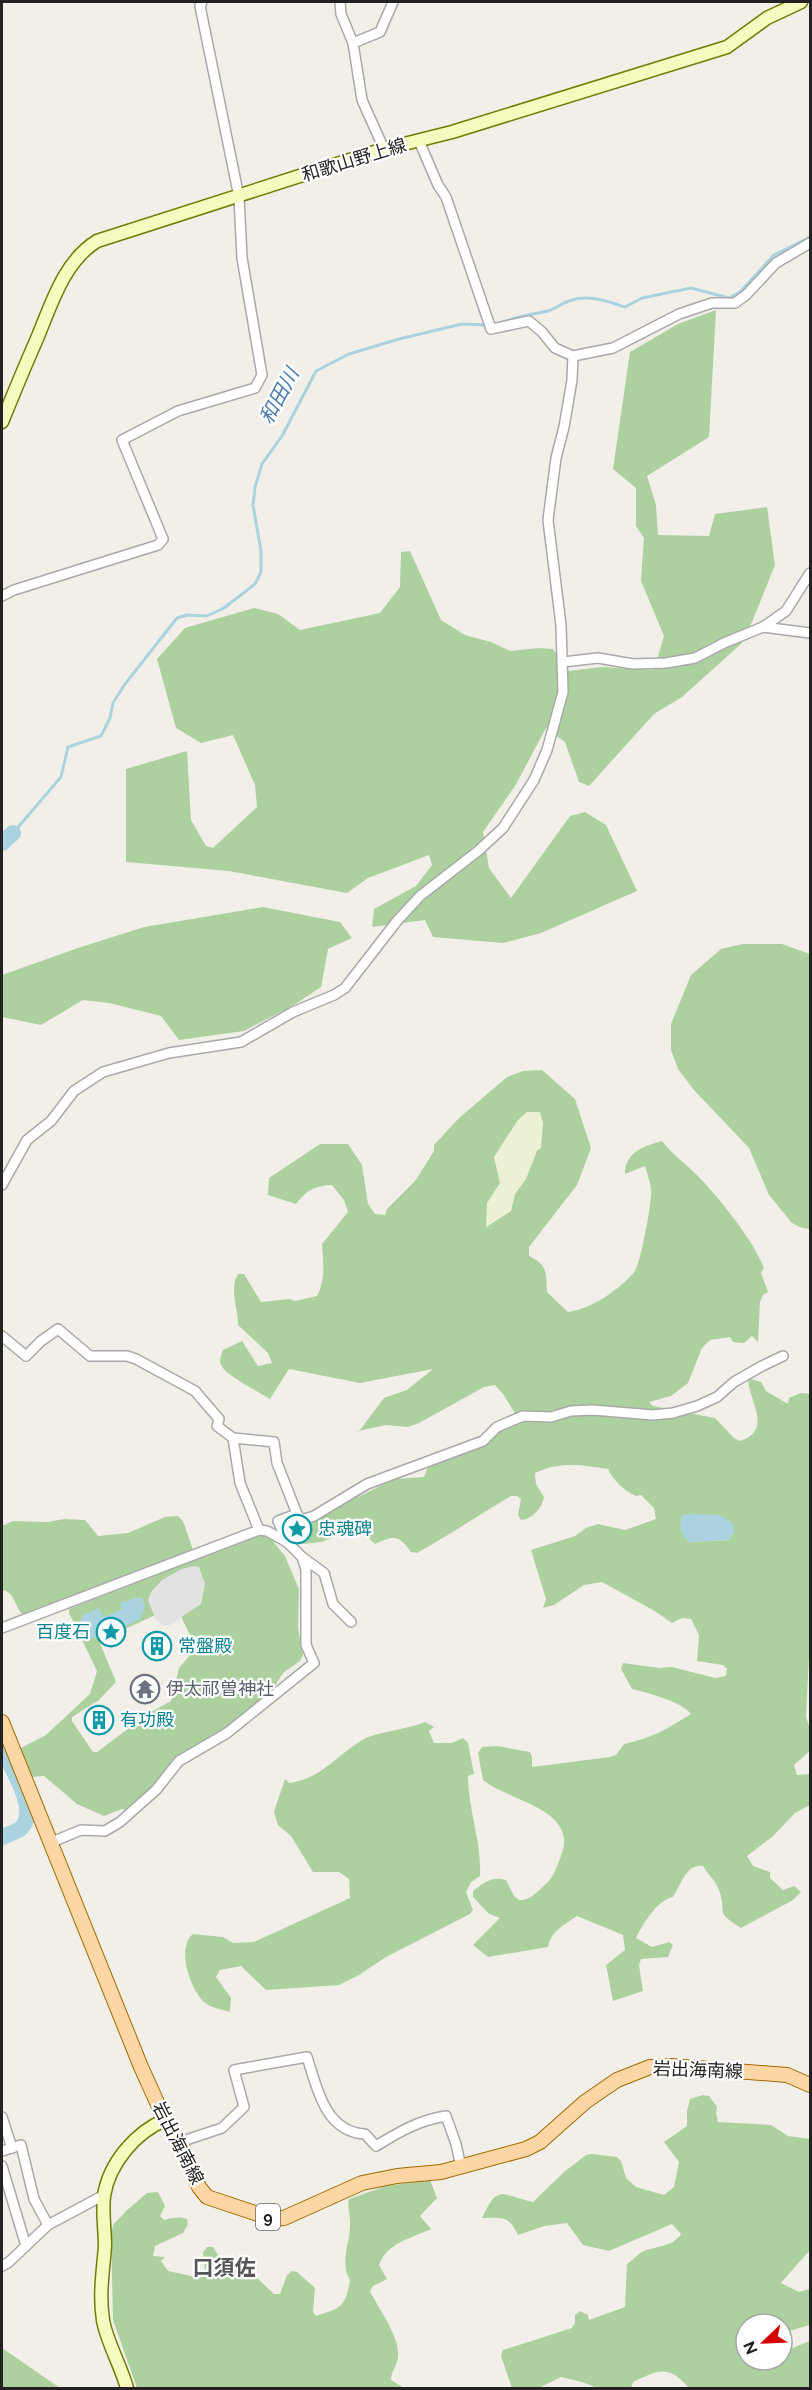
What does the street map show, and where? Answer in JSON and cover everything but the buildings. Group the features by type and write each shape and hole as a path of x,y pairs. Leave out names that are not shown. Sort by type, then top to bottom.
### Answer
{"main road":[{"name":"和歌山野上線","path":"2,422 59,286 71,265 87,247 97,241 384,149 418,141 727,46 767,18 801,2"},
{"name":"岩出海南線","path":"2,1722 141,2067 165,2120 180,2142 199,2187 207,2197 273,2219 291,2216 362,2183 397,2176 433,2173 526,2149 540,2142 585,2102 617,2080 650,2067 787,2075 810,2085"},
{"path":"128,2388 103,2320 101,2296 105,2244 104,2195 113,2169 124,2152 150,2127 165,2120"}],"street":[{"path":"2,596 14,590 158,545 163,538 122,440 178,411 255,388 262,375 242,258 239,197 200,6 202,2"},
{"path":"340,2 341,14 353,43 362,100 384,149"},
{"path":"353,43 380,32 393,2"},
{"path":"418,141 446,197 491,329 529,321 555,348 573,356 613,348 679,314 712,303 735,303 746,295 776,263 810,243"},
{"path":"2,1185 27,1140 51,1121 74,1091 104,1072 169,1053 241,1042 293,1012 334,995 352,981 397,921 420,896 478,851 503,828 516,810 534,780 547,750 563,692 563,662 548,520 556,459 572,381 573,356"},
{"path":"563,662 598,658 633,664 666,663 694,658 763,627 786,611 810,573"},
{"path":"763,627 810,633"},
{"path":"2,1338 26,1356 40,1341 58,1329 90,1356 127,1356 195,1391 219,1419 217,1426 233,1438 271,1440 276,1444 277,1463 301,1520 314,1516 367,1485 483,1441 497,1428 523,1416 551,1417 571,1411 593,1410 653,1415 674,1413 717,1397 734,1382 783,1356"},
{"path":"233,1438 240,1483 259,1530"},
{"path":"287,1542 278,1521 297,1514"},
{"path":"2,1628 259,1530 267,1531 287,1542 302,1557 324,1573 333,1604 351,1622"},
{"path":"52,1842 81,1830 105,1831 120,1822 156,1790 179,1761 227,1733 314,1663 306,1646 306,1570 302,1557"},
{"path":"180,2142 222,2128 244,2107 234,2070 307,2057 323,2107 346,2130 353,2134 365,2134 376,2146 407,2127 428,2119 446,2116 461,2167"},
{"path":"2,2117 12,2148"},
{"path":"2,2151 21,2145 34,2199 48,2225"},
{"path":"2,2166 26,2246"},
{"path":"2,2266 48,2225 104,2195"}],"green space":[{"path":"716,310 709,437 647,476 656,505 658,535 709,536 715,514 767,507 775,565 752,622 741,644 682,697 654,714 589,786 579,782 565,742 546,728 515,786 483,832 489,868 511,898 570,816 585,812 606,825 637,891 541,933 503,943 433,937 425,920 372,927 374,909 416,886 432,865 429,855 368,878 347,893 229,871 126,862 126,769 187,751 191,820 206,846 213,848 257,807 255,785 233,735 201,743 176,728 157,659 185,628 254,608 278,614 300,630 380,613 400,587 401,552 410,551 441,620 465,635 491,642 510,651 553,649 569,671 601,667 654,670 664,636 641,581 644,538 636,526 636,488 613,469 630,352 678,324"},
{"path":"263,907 340,922 352,938 328,949 321,987 294,1005 244,1031 179,1040 161,1016 109,1003 83,1000 41,1025 2,1017 2,975 144,927"},
{"path":"743,944 782,944 810,954 810,1229 792,1223 769,1195 749,1148 694,1090 678,1069 671,1050 671,1024 691,975 721,949"},
{"path":"542,1070 575,1099 591,1148 577,1185 529,1247 529,1256 540,1263 545,1270 547,1292 568,1312 577,1310 605,1297 622,1285 635,1271 646,1232 651,1189 645,1166 625,1174 626,1166 628,1160 637,1151 662,1141 707,1186 744,1233 764,1268 761,1273 768,1292 763,1295 760,1302 758,1342 752,1336 744,1343 733,1342 730,1337 710,1340 702,1348 688,1383 671,1396 649,1402 653,1406 715,1418 734,1438 740,1441 756,1430 757,1414 748,1378 761,1382 766,1391 788,1404 789,1398 801,1393 810,1394 810,1634 806,1717 810,1729 810,1751 794,1765 797,1775 810,1774 810,1805 795,1813 772,1837 747,1856 753,1866 770,1872 770,1878 783,1890 794,1886 801,1892 793,1900 741,1928 724,1915 719,1890 703,1866 692,1868 673,1897 661,1903 651,1913 636,1938 652,1947 669,1942 673,1945 668,1957 641,1959 639,1965 643,1991 613,2001 606,1965 625,1950 623,1935 577,1916 555,1933 548,1947 488,1957 473,1945 500,1918 489,1914 473,1897 473,1891 488,1881 501,1879 506,1880 514,1896 519,1900 530,1897 553,1875 561,1856 564,1840 560,1827 551,1817 483,1780 478,1753 482,1747 497,1746 530,1752 532,1767 610,1757 616,1755 624,1744 659,1732 691,1714 672,1701 632,1689 621,1669 623,1663 660,1668 672,1667 715,1678 726,1676 727,1669 723,1665 697,1661 699,1635 691,1619 682,1618 672,1623 602,1582 584,1585 554,1605 543,1608 546,1599 531,1550 575,1536 586,1528 598,1524 625,1530 656,1519 654,1508 641,1495 636,1496 623,1488 608,1469 562,1465 535,1473 536,1484 544,1497 539,1509 529,1518 521,1520 518,1515 521,1499 511,1496 417,1553 411,1552 403,1542 395,1538 375,1544 362,1531 356,1529 321,1542 303,1544 292,1534 294,1523 316,1512 339,1496 358,1497 394,1479 424,1477 429,1464 496,1430 516,1415 495,1385 484,1387 408,1427 386,1425 354,1432 360,1430 384,1398 407,1390 433,1369 360,1383 289,1369 270,1399 229,1374 220,1361 223,1350 242,1341 258,1366 272,1363 268,1353 238,1325 234,1286 238,1274 244,1274 261,1302 290,1299 295,1301 317,1296 323,1277 322,1244 348,1212 344,1200 332,1185 320,1186 311,1190 296,1204 268,1195 269,1178 320,1144 348,1144 362,1165 368,1204 375,1214 385,1215 387,1209 415,1181 434,1151 434,1145 458,1119 507,1077 523,1071","holes":["527,1112 540,1112 543,1123 541,1148 537,1151 526,1179 515,1194 511,1211 486,1227 487,1203 500,1183 494,1157 518,1120","684,1515 700,1515 728,1540 689,1542"]},
{"path":"527,1112 540,1112 543,1123 541,1148 526,1179 515,1194 511,1211 485,1227 487,1203 500,1183 494,1157 518,1120"},
{"path":"178,1516 183,1521 193,1550 22,1614 12,1596 2,1590 2,1526 13,1521 85,1520 98,1536 128,1533 165,1517"},
{"path":"259,1534 267,1534 285,1556 299,1589 298,1628 303,1655 300,1661 283,1673 270,1694 234,1723 176,1757 148,1792 127,1810 122,1809 104,1816 77,1804 44,1776 32,1777 19,1749 46,1735 90,1694 97,1671 69,1609","holes":["173,1607 177,1608 196,1648 179,1668 171,1701 149,1713 97,1752 93,1752 72,1721 72,1717 99,1700 116,1682 100,1643 101,1640"]},
{"path":"425,1722 434,1727 429,1731 434,1743 452,1743 463,1738 468,1743 474,1774 468,1776 470,1801 480,1863 480,1876 471,1882 466,1892 473,1910 470,1914 386,1957 339,1985 266,1990 241,1966 220,1970 216,1977 231,1998 230,2012 204,2002 194,1988 185,1958 188,1940 193,1934 223,1937 233,1943 254,1942 350,1898 349,1879 339,1872 313,1872 291,1836 278,1825 274,1812 285,1779 289,1783 301,1781 320,1771 366,1738"},
{"path":"703,2095 709,2096 717,2107 718,2122 771,2125 788,2136 810,2139 810,2250 781,2283 799,2292 810,2289 810,2325 794,2330 794,2312 734,2312 734,2372 794,2372 794,2347 810,2341 810,2388 689,2388 682,2380 669,2372 657,2372 633,2382 631,2388 597,2388 561,2377 539,2388 512,2388 501,2356 503,2350 572,2328 575,2315 580,2311 588,2315 589,2320 625,2307 627,2264 642,2252 673,2242 681,2234 672,2224 609,2251 583,2245 567,2223 544,2226 518,2235 511,2224 504,2219 482,2218 487,2207 496,2196 501,2194 533,2202 564,2172 586,2155 592,2154 617,2157 621,2161 626,2178 636,2187 664,2195 674,2187 679,2162 664,2142 687,2126 690,2099"},
{"path":"430,2180 437,2198 420,2216 431,2229 400,2242 388,2251 379,2265 387,2279 373,2286 370,2291 396,2340 398,2357 391,2380 404,2388 137,2388 113,2320 111,2237 113,2225 147,2193 158,2192 165,2206 160,2216 164,2220 178,2217 187,2219 188,2224 183,2233 155,2246 153,2256 165,2257 161,2261 168,2271 196,2277 205,2269 203,2252 207,2247 213,2247 222,2261 252,2273 274,2294 280,2294 287,2275 292,2271 297,2272 315,2288 313,2312 316,2316 337,2308 346,2296 350,2280 346,2266 350,2230 349,2199 386,2186"},
{"path":"2,2348 60,2388 2,2388"}],"shaded area":[{"path":"199,1567 205,1584 201,1604 168,1626 161,1624 155,1618 148,1600 151,1592 162,1580 182,1569"}],"water":[{"path":"684,1514 720,1515 733,1524 734,1533 728,1540 689,1542 681,1529"},
{"path":"142,1598 145,1606 140,1619 126,1626 122,1620 104,1633 91,1639 88,1638 80,1622 83,1615 99,1608 104,1617 122,1609 120,1603"}],"waterway":[{"name":"和田川","path":"502,323 548,311 566,302 583,298 625,307 642,298 691,288 729,298 740,292 774,255 810,237"},
{"name":"和田川","path":"13,833 61,777 68,747 101,736 110,718 113,703 125,684 177,618 187,615 207,616 224,608 255,584 261,572 261,551 253,505 255,487 262,464 282,436 316,371 349,354 399,339 462,324 487,325"},
{"name":"和田川","path":"2,843 13,833"},
{"name":"和田川","path":"2,1748 21,1787 27,1810 22,1827 2,1837"}],"place":[{"name":"忠魂碑","path":"297,1529"},
{"name":"百度石","path":"111,1632"},
{"name":"常盤殿","path":"157,1646"},
{"name":"伊太祁曽神社","path":"145,1689"},
{"name":"有功殿","path":"99,1720"}],"district":[{"name":"口須佐","path":"224,2268"}]}
